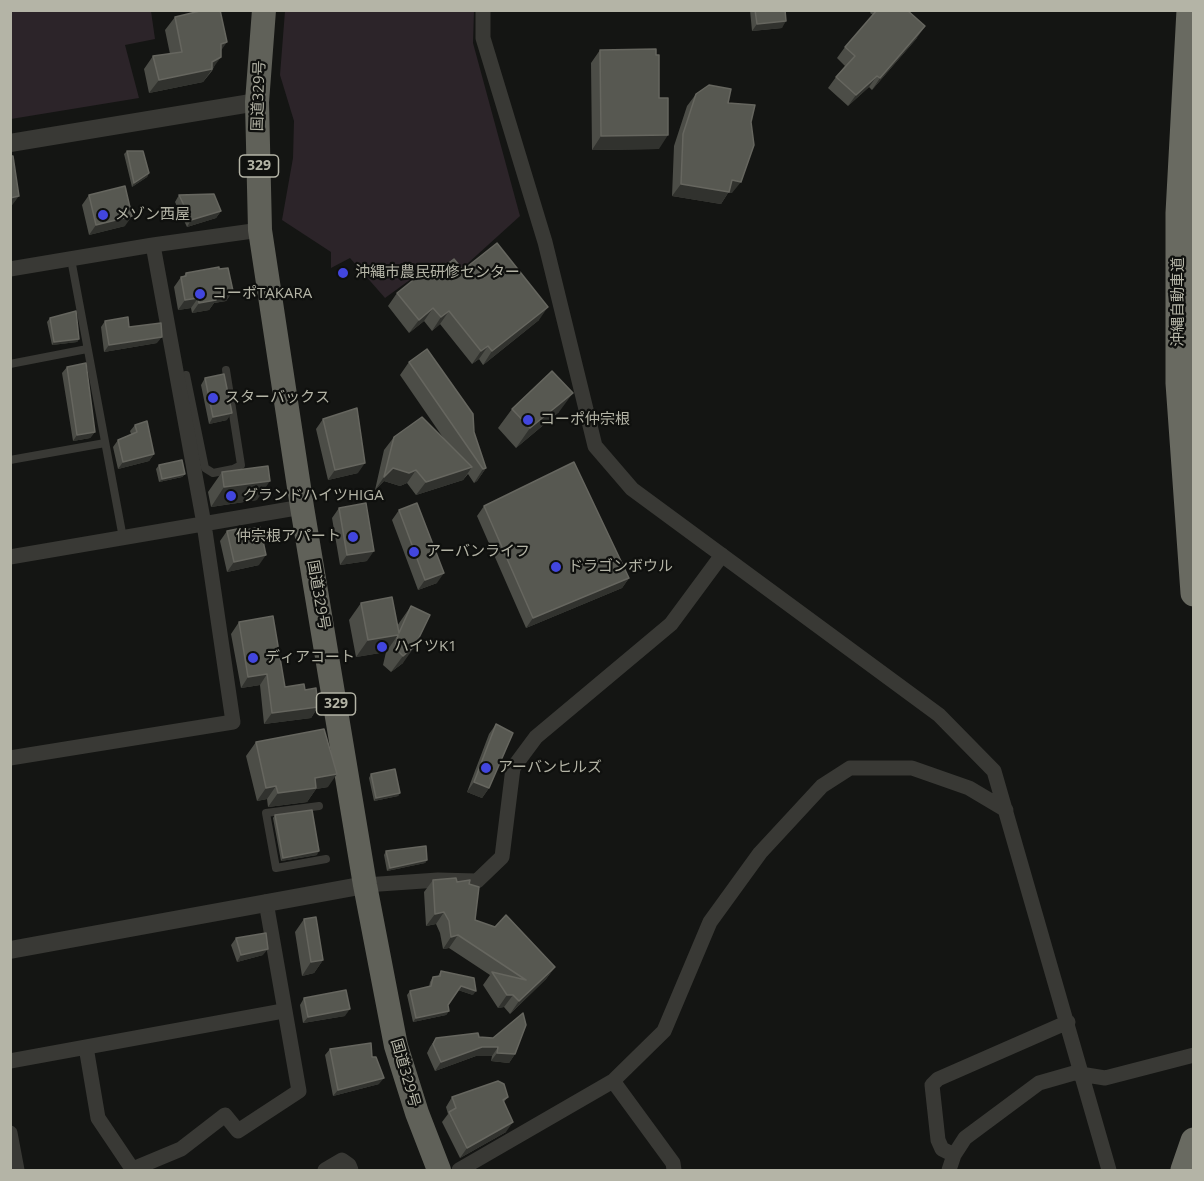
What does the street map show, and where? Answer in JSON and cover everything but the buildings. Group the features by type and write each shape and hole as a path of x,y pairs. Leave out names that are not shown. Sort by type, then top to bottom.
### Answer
{"highway":[{"name":"国道329号","path":"264,10 257,102 260,230 302,507 365,885 396,1046 417,1113 439,1170"},
{"name":"沖縄自動車道","path":"1190,10 1179,213 1179,383 1194,593"},
{"path":"1184,1170 1194,1141"}],"street":[{"path":"483,10 483,38 545,242 595,446 632,489 939,715 994,771 1109,1170"},
{"path":"10,143 257,102"},
{"path":"10,270 153,245 260,230"},
{"path":"10,758 233,722 204,524 153,245"},
{"path":"10,557 302,507"},
{"path":"10,950 365,885 438,880 477,881 502,857 513,768 530,744 671,624 722,555"},
{"path":"459,1170 613,1081 664,1031 710,921 759,853 822,786 850,768 912,768 969,788 1005,810"},
{"path":"86,1047 98,1118 133,1170 181,1149 225,1115 238,1131 298,1091 266,902"},
{"path":"10,1060 283,1011"},
{"path":"954,1155 942,1149 938,1140 932,1085 938,1079 1068,1022"},
{"path":"948,1170 965,1138 1039,1083 1074,1073 1083,1077 1105,1078 1194,1055"},
{"path":"613,1081 673,1163 674,1170"},
{"path":"10,1133 17,1170"},
{"path":"325,1170 342,1160 349,1165 351,1170"}],"lane":[{"path":"71,259 123,538"},
{"path":"10,364 87,349"},
{"path":"186,375 205,468 213,473 233,470 241,465 226,370"},
{"path":"10,460 105,443"},
{"path":"319,806 266,813 276,868 326,859"}],"shaded area":[{"path":"11,10 151,11 155,39 125,45 139,98 11,119"},
{"path":"285,11 474,11 473,43 520,216 456,274 447,263 423,278 418,274 385,298 350,258 331,268 331,252 282,220 293,158 294,121 280,75"}],"place":[{"name":"メゾン西屋","path":"103,215"},
{"name":"沖縄市農民研修センター","path":"343,273"},
{"name":"コーポTAKARA","path":"200,294"},
{"name":"スターバックス","path":"213,398"},
{"name":"コーポ仲宗根","path":"528,420"},
{"name":"グランドハイツHIGA","path":"231,496"},
{"name":"仲宗根アパート","path":"353,537"},
{"name":"アーバンライフ","path":"414,552"},
{"name":"ドラゴンボウル","path":"556,567"},
{"name":"ハイツK1","path":"382,647"},
{"name":"ディアコート","path":"253,658"},
{"name":"アーバンヒルズ","path":"486,768"}]}
